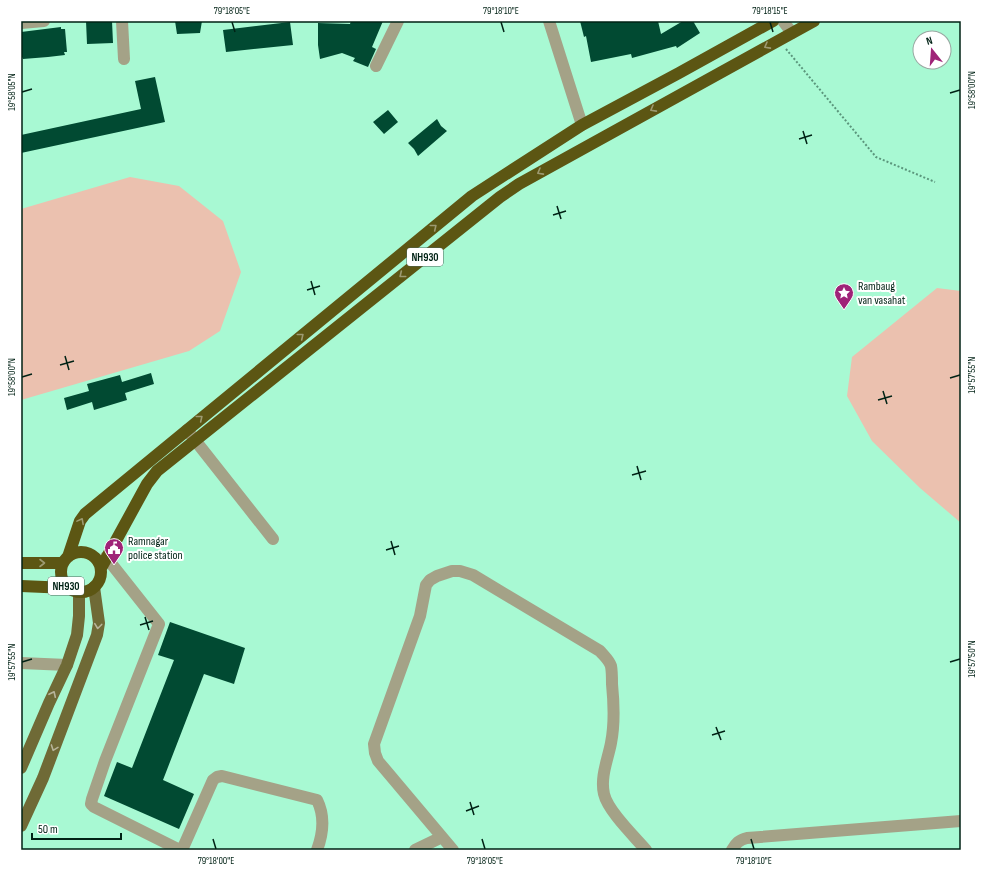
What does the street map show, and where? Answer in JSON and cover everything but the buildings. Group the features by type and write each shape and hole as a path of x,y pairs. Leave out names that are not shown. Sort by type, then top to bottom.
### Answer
{"highway":[{"name":"NH930","path":"73,590 64,583 61,577 61,571 80,521 85,514 472,196 582,125 773,21"},
{"name":"NH930","path":"21,586 87,592 98,584 101,578 103,563 147,484 157,471 500,197 519,184 814,21"},
{"name":"NH930","path":"21,563 65,560 71,554 84,552 91,554 100,564 103,563"}],"main road":[{"path":"21,826 43,778 96,635 99,623 94,587"},
{"path":"21,768 67,665 76,635 79,616 73,590"}],"street":[{"path":"21,23 44,21"},
{"path":"122,21 124,59"},
{"path":"376,66 398,21"},
{"path":"549,21 582,125"},
{"path":"783,21 792,33"},
{"path":"187,430 273,538"},
{"path":"103,563 159,624 105,761 91,804 94,807 181,850 213,780 222,776 317,800 322,818 321,838 317,850"},
{"path":"453,850 378,761 374,744 420,616 426,585 430,580 437,576 452,571 460,571 472,575 600,651 607,658 611,667 614,726 612,742 602,784 606,801 646,850"},
{"path":"21,663 67,665"},
{"path":"732,850 739,840 747,838 961,821"},
{"path":"415,850 442,837"}],"path":[{"path":"779,40 876,157 935,182"}],"shaded area":[{"path":"130,177 179,186 223,221 241,272 220,331 189,351 21,400 21,209"},
{"path":"937,288 961,291 961,523 920,488 872,441 847,396 852,357"}],"place":[{"name":"Rambaug van vasahat","path":"844,310"},
{"name":"Ramnagar police station","path":"114,565"}]}
